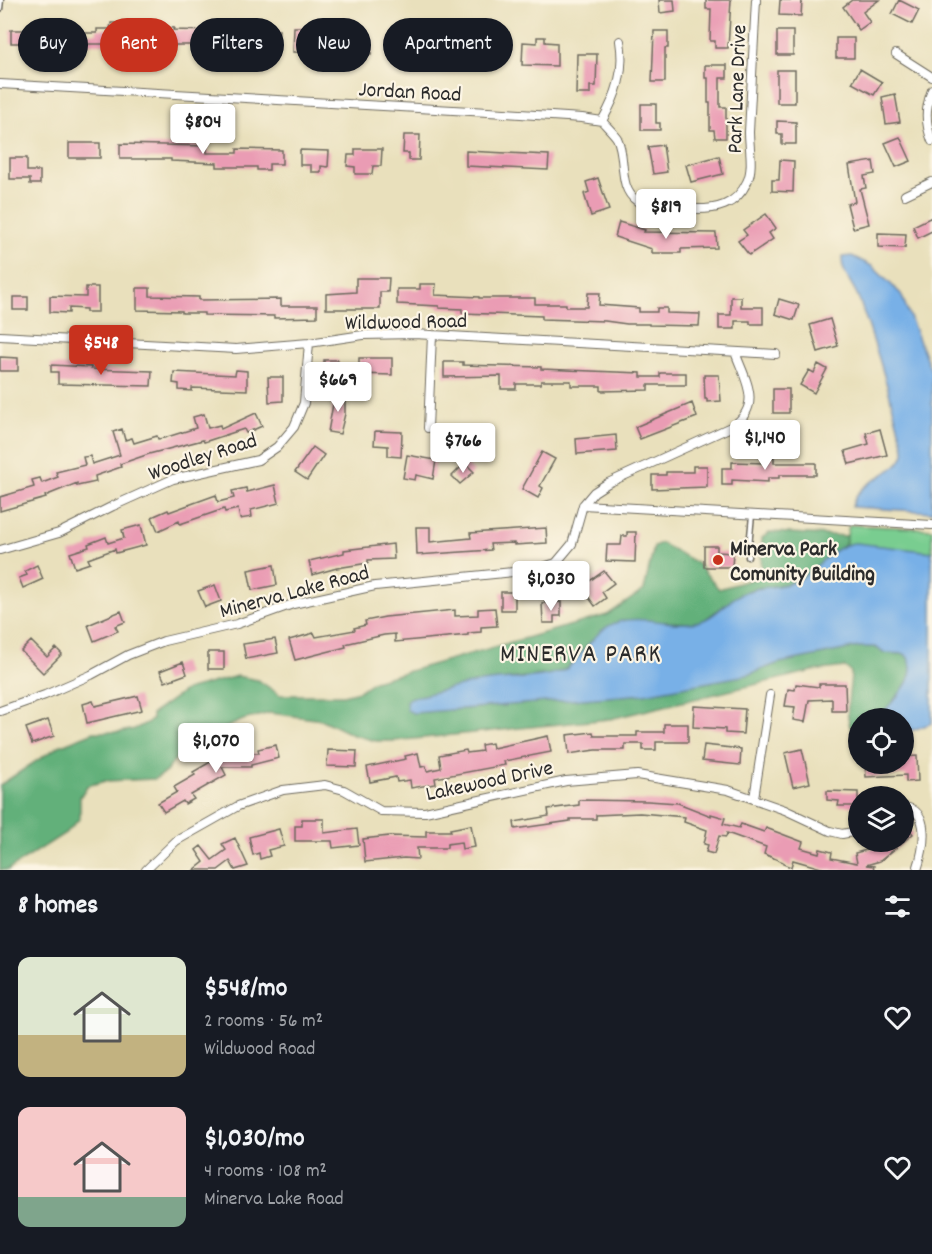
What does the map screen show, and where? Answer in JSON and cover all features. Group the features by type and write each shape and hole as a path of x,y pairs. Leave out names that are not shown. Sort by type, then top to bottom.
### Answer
{"street":[{"name":"Park Lane Drive","path":"602,121 616,137 624,158 627,189 638,202 654,207 705,210 721,208 735,200 748,180 750,164 749,135 756,0"},
{"path":"602,121 613,102 621,77 620,41"},
{"path":"896,54 932,77"},
{"name":"Jordan Road","path":"0,84 488,112 602,121"},
{"path":"932,90 927,102 926,120 932,141"},
{"path":"905,195 932,182"},
{"name":"Wildwood Road","path":"0,336 236,349 309,343 363,335 432,335 776,354"},
{"path":"428,428 432,335"},
{"name":"Woodley Road","path":"0,550 59,533 173,479 258,460 277,447 294,427 304,403 309,343"},
{"path":"583,505 594,492 608,483 734,426 744,418 750,406 749,393 735,352"},
{"path":"583,505 932,525"},
{"name":"Minerva Lake Road","path":"0,711 73,683 128,655 164,641 237,624 293,604 375,586 533,570 556,562 572,544 583,505"},
{"path":"754,798 770,695"},
{"name":"Lakewood Drive","path":"146,870 176,841 238,806 283,790 325,785 344,790 381,811 426,812 566,781 637,774 728,790 785,810 830,831 848,833"},
{"path":"914,810 924,819 928,830 917,870"}],"lane":[{"path":"0,9 1,0"},
{"path":"748,557 752,514"}],"green space":[{"path":"849,525 932,529 932,552 845,544"},
{"path":"771,532 847,536 845,544 800,579 787,584 753,589 739,595 704,620 692,623 633,621 590,642 566,669 553,674 481,682 410,698 406,701 413,713 644,694 747,675 779,663 858,647 875,647 885,653 905,654 910,662 909,679 887,708 848,708 851,672 845,667 813,671 610,719 394,741 376,741 353,735 322,720 270,713 243,720 186,745 166,772 155,779 105,781 87,786 80,797 80,818 67,832 8,870 0,870 0,785 59,746 94,732 120,732 135,729 152,720 152,714 186,690 237,676 258,680 280,695 343,695 359,691 374,681 607,615 644,590 654,546 661,543 697,563 719,589 756,578 761,573 762,538"}],"water":[{"path":"852,256 872,266 901,294 932,373 932,512 852,507 862,490 901,460 904,450 870,330 857,294 842,263 842,257"},
{"path":"848,544 932,552 932,723 914,730 914,708 887,708 908,680 911,671 910,662 905,654 885,653 875,647 858,647 779,663 747,675 644,694 413,713 407,710 406,701 410,698 481,682 560,672 572,664 600,632 615,623 625,620 680,623 701,621 746,592 785,585 800,579 833,552"}],"building":[{"path":"659,0 674,0 675,11 660,13"},
{"path":"706,0 731,0 728,48 715,48 715,41 710,41 711,9 706,9"},
{"path":"780,0 802,0 801,16 779,15"},
{"path":"852,0 879,0 863,12 870,22 859,30 843,7"},
{"path":"899,0 919,10 912,24 892,14"},
{"path":"294,27 296,27 296,52 293,52"},
{"path":"97,29 100,29 100,44 88,44 88,33 97,33"},
{"path":"11,30 18,30 18,43 11,43"},
{"path":"178,30 190,30 190,45 178,45"},
{"path":"654,31 668,31 668,48 665,48 665,82 652,82"},
{"path":"777,31 793,31 793,55 777,55"},
{"path":"537,37 545,37 545,42 557,43 557,66 522,65 523,42 537,43"},
{"path":"836,38 854,38 854,58 836,58"},
{"path":"577,54 597,54 596,86 590,86 590,94 576,94"},
{"path":"705,65 727,65 727,78 720,78 720,107 726,107 726,138 715,138 714,130 710,130 710,103 708,103 708,78 705,78"},
{"path":"860,69 882,82 874,95 852,83"},
{"path":"777,70 795,70 795,103 777,103"},
{"path":"895,94 900,122 886,124 882,97"},
{"path":"641,104 656,104 656,123 660,123 660,130 641,130"},
{"path":"777,121 796,122 796,144 782,144 782,134 777,134"},
{"path":"404,135 420,135 419,160 409,160 409,153 403,153"},
{"path":"900,137 911,161 896,167 885,143"},
{"path":"69,143 100,143 100,158 69,158"},
{"path":"120,144 207,146 207,153 237,153 237,149 282,150 282,164 269,164 269,170 257,170 257,167 217,167 217,163 171,161 171,159 120,159"},
{"path":"663,145 667,172 653,174 648,147"},
{"path":"355,149 382,149 381,166 373,166 372,174 355,174 355,167 347,166 348,155 355,155"},
{"path":"300,150 329,151 328,167 321,166 321,172 311,172 311,165 300,165"},
{"path":"466,151 549,155 548,170 466,166"},
{"path":"719,156 723,174 691,182 686,165"},
{"path":"10,158 27,158 27,171 40,171 40,184 30,184 30,179 10,179"},
{"path":"780,160 794,161 793,192 772,191 772,180 779,180"},
{"path":"873,161 875,174 864,176 866,188 860,189 869,224 853,228 847,204 855,202 849,165"},
{"path":"598,178 609,210 591,216 584,194 589,192 586,182"},
{"path":"766,214 776,228 769,233 773,239 749,255 738,241 747,235 743,230"},
{"path":"932,217 932,231 918,238 913,226"},
{"path":"619,222 645,230 644,232 716,233 717,248 681,249 681,253 652,253 652,249 615,237"},
{"path":"878,233 906,234 905,248 878,247"},
{"path":"356,278 389,278 388,292 380,292 380,309 326,309 326,294 356,292"},
{"path":"420,284 436,284 435,295 535,298 535,304 566,304 566,307 587,307 588,293 600,293 599,305 639,308 639,312 657,312 657,308 667,308 667,313 700,314 699,326 542,319 542,316 462,313 462,309 397,304 397,289 420,289"},
{"path":"86,287 98,287 98,312 69,308 69,313 50,312 50,296 86,297"},
{"path":"137,288 150,288 150,296 199,297 199,300 281,299 281,306 317,306 317,317 274,318 274,316 204,315 204,313 182,313 182,311 137,310"},
{"path":"13,297 28,297 28,310 13,310"},
{"path":"731,297 741,297 741,307 763,307 763,324 735,321 735,329 719,329 719,315 731,315"},
{"path":"779,299 799,305 794,320 775,314"},
{"path":"830,319 838,346 818,352 810,325"},
{"path":"0,357 18,358 18,371 0,371"},
{"path":"359,358 392,358 392,375 359,374"},
{"path":"324,360 338,360 338,389 324,389"},
{"path":"444,362 463,362 463,365 641,373 641,377 660,377 660,373 686,373 686,385 648,385 648,390 601,391 601,386 571,386 571,381 541,381 541,384 516,384 516,389 501,389 501,376 444,377"},
{"path":"818,364 827,369 814,393 800,385 809,370 814,373"},
{"path":"51,365 152,371 151,386 58,384 58,372 51,372"},
{"path":"236,370 247,371 247,390 192,388 192,391 179,390 179,384 173,383 174,372 235,375"},
{"path":"704,375 719,375 721,401 707,402 705,399"},
{"path":"268,377 283,377 283,401 269,402"},
{"path":"773,389 789,389 789,413 773,413"},
{"path":"333,393 345,393 345,414 340,434 328,432"},
{"path":"692,403 697,417 640,439 635,427"},
{"path":"256,413 262,426 246,433 244,429 204,442 203,440 149,454 95,476 96,482 77,486 77,483 45,496 46,498 0,511 0,497 34,487 32,480 40,478 42,483 58,477 56,472 85,465 83,457 90,456 92,464 120,455 113,432 122,429 125,440 132,438 134,443 157,436 158,439 164,438 196,428 193,417 204,414 208,428 220,425 221,429"},
{"path":"880,429 887,455 849,464 845,451 869,444 866,433"},
{"path":"375,431 402,432 401,457 388,456 388,446 374,445"},
{"path":"616,435 617,451 577,454 576,439"},
{"path":"313,447 324,455 307,480 295,472"},
{"path":"542,452 555,459 540,486 543,488 538,498 522,489"},
{"path":"407,455 436,460 433,479 416,475 415,480 403,478"},
{"path":"765,456 774,457 774,463 816,463 816,475 779,475 779,478 768,478 768,482 732,480 732,485 722,485 722,468 732,468 732,462 765,463"},
{"path":"465,463 474,472 460,484 452,476"},
{"path":"693,466 707,466 707,487 652,489 652,475 666,475 666,472 693,472"},
{"path":"275,485 279,503 251,510 252,517 240,519 238,509 225,512 224,509 180,524 179,521 158,531 152,517 216,495 218,502 234,498 232,491 246,488 247,492"},
{"path":"141,525 146,545 116,553 115,549 88,559 90,563 75,568 70,553 89,547 88,544 106,537 108,543 124,538 122,530"},
{"path":"416,527 430,527 430,542 471,538 470,533 546,528 547,543 490,544 491,550 417,555"},
{"path":"627,532 636,532 635,562 606,561 607,545 621,545 622,536 627,536"},
{"path":"393,544 394,559 368,560 368,563 312,575 309,561 344,553 344,550"},
{"name":"Minerva Park Comunity Building","path":"704,546 717,546 717,552 733,553 732,567 704,567"},
{"path":"37,565 43,579 23,588 19,578 27,575 25,571"},
{"path":"274,565 277,585 252,590 248,570"},
{"path":"604,571 614,583 602,592 606,598 595,606 581,587"},
{"path":"215,585 221,601 205,607 198,591"},
{"path":"501,592 515,592 515,610 501,610"},
{"path":"561,602 561,616 554,616 554,623 543,623 542,603"},
{"path":"495,608 497,626 481,627 481,632 468,633 468,635 395,642 395,634 384,635 345,644 346,647 295,660 289,640 314,633 316,637 355,630 354,628 366,625 365,621 385,617 455,610 455,616 478,615 478,609"},
{"path":"121,611 125,622 115,626 118,631 94,641 88,625"},
{"path":"275,639 278,653 246,659 243,644"},
{"path":"31,641 47,657 56,648 62,654 43,673 21,651"},
{"path":"208,652 224,652 224,669 208,669"},
{"path":"183,662 187,674 165,682 160,671"},
{"path":"796,684 819,687 819,684 845,684 846,711 832,711 832,699 809,700 805,722 793,720 795,707 785,706 788,689 795,690"},
{"path":"138,696 142,710 87,723 83,704 93,701 95,706"},
{"path":"694,706 745,709 743,734 725,733 725,729 693,727"},
{"path":"48,720 54,736 32,744 26,728"},
{"path":"664,724 688,724 688,742 656,742 656,750 643,750 643,744 625,744 625,750 595,750 569,754 567,735 593,732 594,736 637,736 637,732 664,732"},
{"path":"548,736 551,752 504,761 505,765 435,778 436,784 411,788 410,780 397,782 396,777 370,782 367,767 406,759 405,756 418,753 421,767 426,766 427,771 441,768 439,755 466,750 467,753 482,751 481,745 492,743 493,748"},
{"path":"276,745 279,758 251,765 251,767 222,767 226,775 191,795 194,799 185,804 183,801 164,812 158,803 177,792 174,787 195,775 193,772 226,753 259,753 258,749"},
{"path":"704,745 741,749 740,765 702,761"},
{"path":"802,749 810,783 793,787 785,753"},
{"path":"328,750 357,751 356,767 327,766"},
{"path":"914,756 917,756 918,781 906,782 906,775 866,777 866,774 914,774"},
{"path":"827,791 848,792 848,806 838,806 839,801 827,800"},
{"path":"579,800 678,803 711,816 711,814 725,818 723,824 739,828 741,824 764,832 766,828 803,842 801,848 819,853 820,849 832,852 831,858 857,863 855,853 891,852 880,861 866,865 874,866 873,870 828,870 793,860 791,867 764,854 766,847 727,833 726,837 719,836 714,854 706,852 708,845 704,844 707,830 684,822 685,817 640,813 596,815 596,819 570,819 570,821 515,829 514,822 549,816 548,809 579,805"},
{"path":"302,819 324,819 324,833 357,829 359,845 333,848 332,841 295,841 295,826 302,826"},
{"path":"471,825 475,847 462,849 461,842 447,844 447,848 417,848 418,859 365,862 363,839 389,836 426,837 426,831 451,831 450,829"},
{"path":"279,829 284,846 268,850 270,856 260,859 259,853 253,855 249,837"},
{"path":"235,838 248,866 235,870 230,861 218,870 194,870 204,862 196,850 201,846 212,860 226,850 222,844"}],"place":[{"name":"Minerva Park Comunity Building","path":"718,560"}],"district":[{"name":"MINERVA PARK","path":"581,652"}]}
